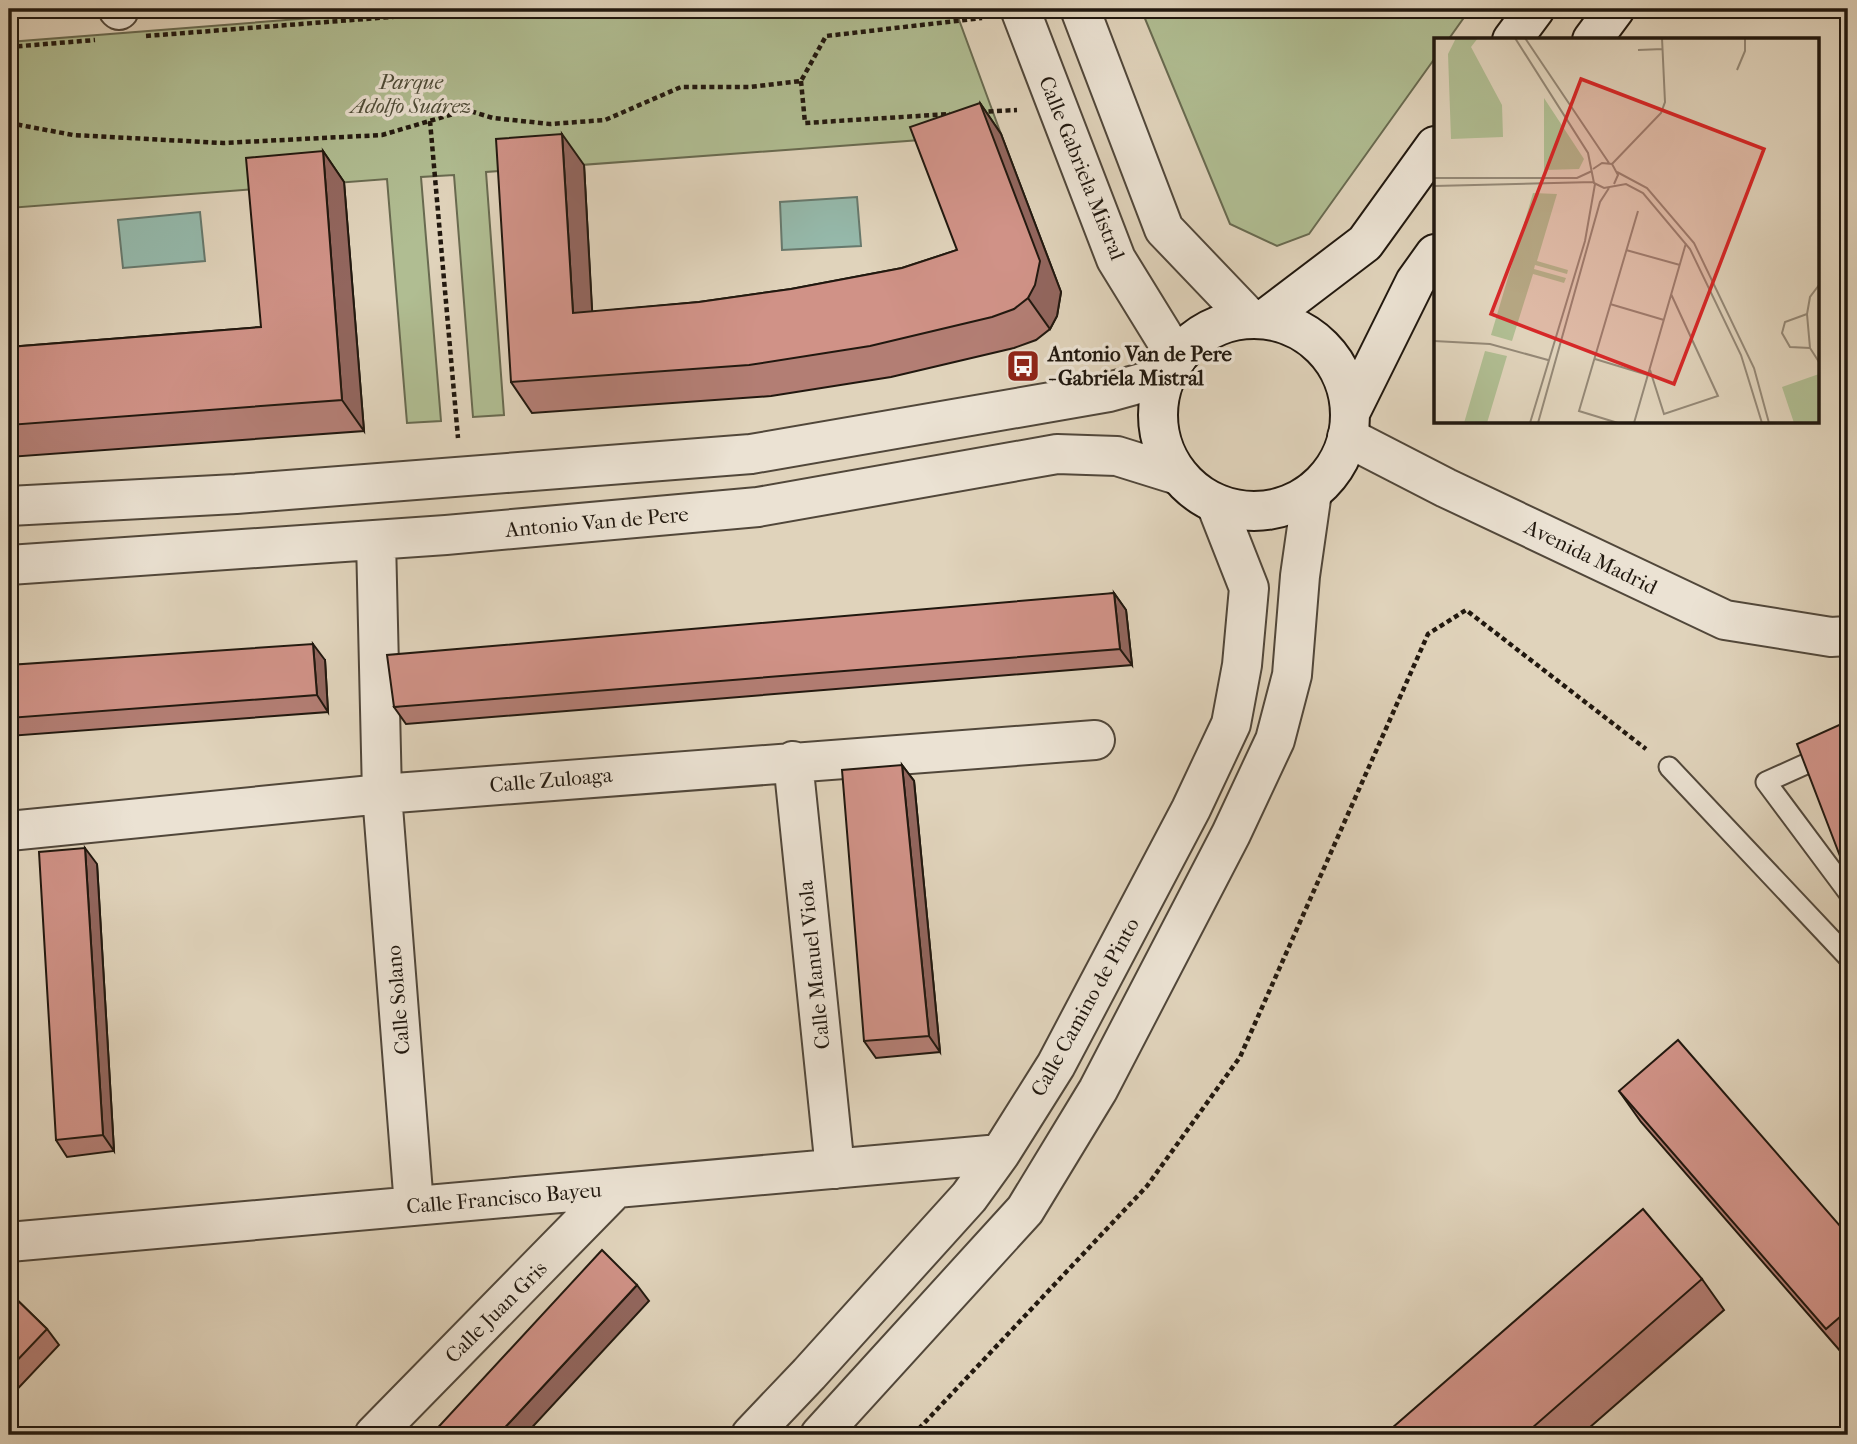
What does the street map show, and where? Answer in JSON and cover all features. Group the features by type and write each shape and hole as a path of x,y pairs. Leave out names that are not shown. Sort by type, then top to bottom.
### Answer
{"street":[{"path":"1080,9 1164,229 1258,319"},
{"path":"1514,38 1535,9"},
{"path":"1593,38 1615,9"},
{"name":"Calle Gabriela Mistral","path":"1020,11 1116,259 1172,367"},
{"path":"1258,319 1365,243 1434,147"},
{"path":"1348,425 1345,386 1333,362 1315,341 1291,326 1258,319 1238,320 1213,328 1190,342 1160,390 1158,420 1163,449 1178,475 1196,492 1216,504 1240,511 1266,511 1290,505 1312,492 1328,477 1340,458 1348,425 1415,282 1434,255"},
{"path":"9,506 236,494 751,454 1109,392 1172,367"},
{"name":"Avenida Madrid","path":"1348,425 1553,540 1725,620 1831,637 1848,636"},
{"name":"Antonio Van de Pere","path":"9,565 376,540 758,507 1056,454 1117,456 1178,475"},
{"path":"820,1435 1025,1210 1098,1090 1231,834 1275,740 1292,675 1300,576 1312,492"},
{"name":"Calle Camino de Pinto","path":"751,1435 969,1197 1000,1154 1056,1065 1191,809 1231,724 1242,665 1249,588 1216,504"},
{"name":"Calle Solano","path":"376,540 382,794 414,1206"},
{"name":"Calle Zuloaga","path":"9,831 382,794 1095,740"},
{"name":"Calle Manuel Viola","path":"793,761 835,1169"},
{"name":"Calle Francisco Bayeu","path":"16,1247 414,1206 1000,1154"},
{"name":"Calle Juan Gris","path":"374,1435 616,1188"}],"lane":[{"path":"1848,745 1766,782 1848,892"},
{"path":"1669,767 1848,957"}],"path":[{"path":"9,47 119,24 494,9"},
{"path":"952,114 806,123 801,80 826,36 1020,11"},
{"path":"9,123 73,135 223,143 382,135 467,110 494,118 550,124 605,120 681,87 750,87 801,80"},
{"path":"978,112 1058,107"},
{"path":"430,121 462,477"},
{"path":"913,1435 1147,1186 1240,1057 1428,634 1466,610 1669,767"}],"green space":[{"name":"Parque Adolfo Suárez","path":"426,9 955,9 1001,134 486,172 504,415 473,417 454,175 421,177 441,421 407,423 387,179 9,208 9,42"},
{"path":"1141,9 1470,9 1449,38 1434,38 1434,59 1309,234 1277,246 1230,224"}],"shaded area":[{"path":"857,197 861,246 782,250 780,202"},
{"path":"200,212 205,261 123,268 118,220"}],"building":[{"path":"980,103 1040,261 1035,285 1028,298 1014,309 992,317 870,346 749,365 511,382 496,139 562,134 573,313 699,302 791,289 902,268 957,250 910,127"},
{"path":"323,151 342,400 9,425 9,347 261,327 246,158"},
{"path":"1114,593 1120,649 394,707 387,655"},
{"path":"313,644 317,695 9,718 9,665"},
{"path":"1848,721 1848,877 1797,744"},
{"path":"902,765 929,1036 864,1041 842,770"},
{"path":"85,848 103,1135 56,1140 39,852"},
{"path":"1678,1040 1848,1235 1848,1310 1826,1329 1619,1091"},
{"path":"1643,1209 1702,1279 1524,1435 1384,1435"},
{"path":"602,1250 637,1285 498,1435 431,1435"},
{"path":"9,1292 47,1329 9,1369"}],"place":[{"name":"Antonio Van de Pere - Gabriela Mistral","path":"1023,366"}]}
